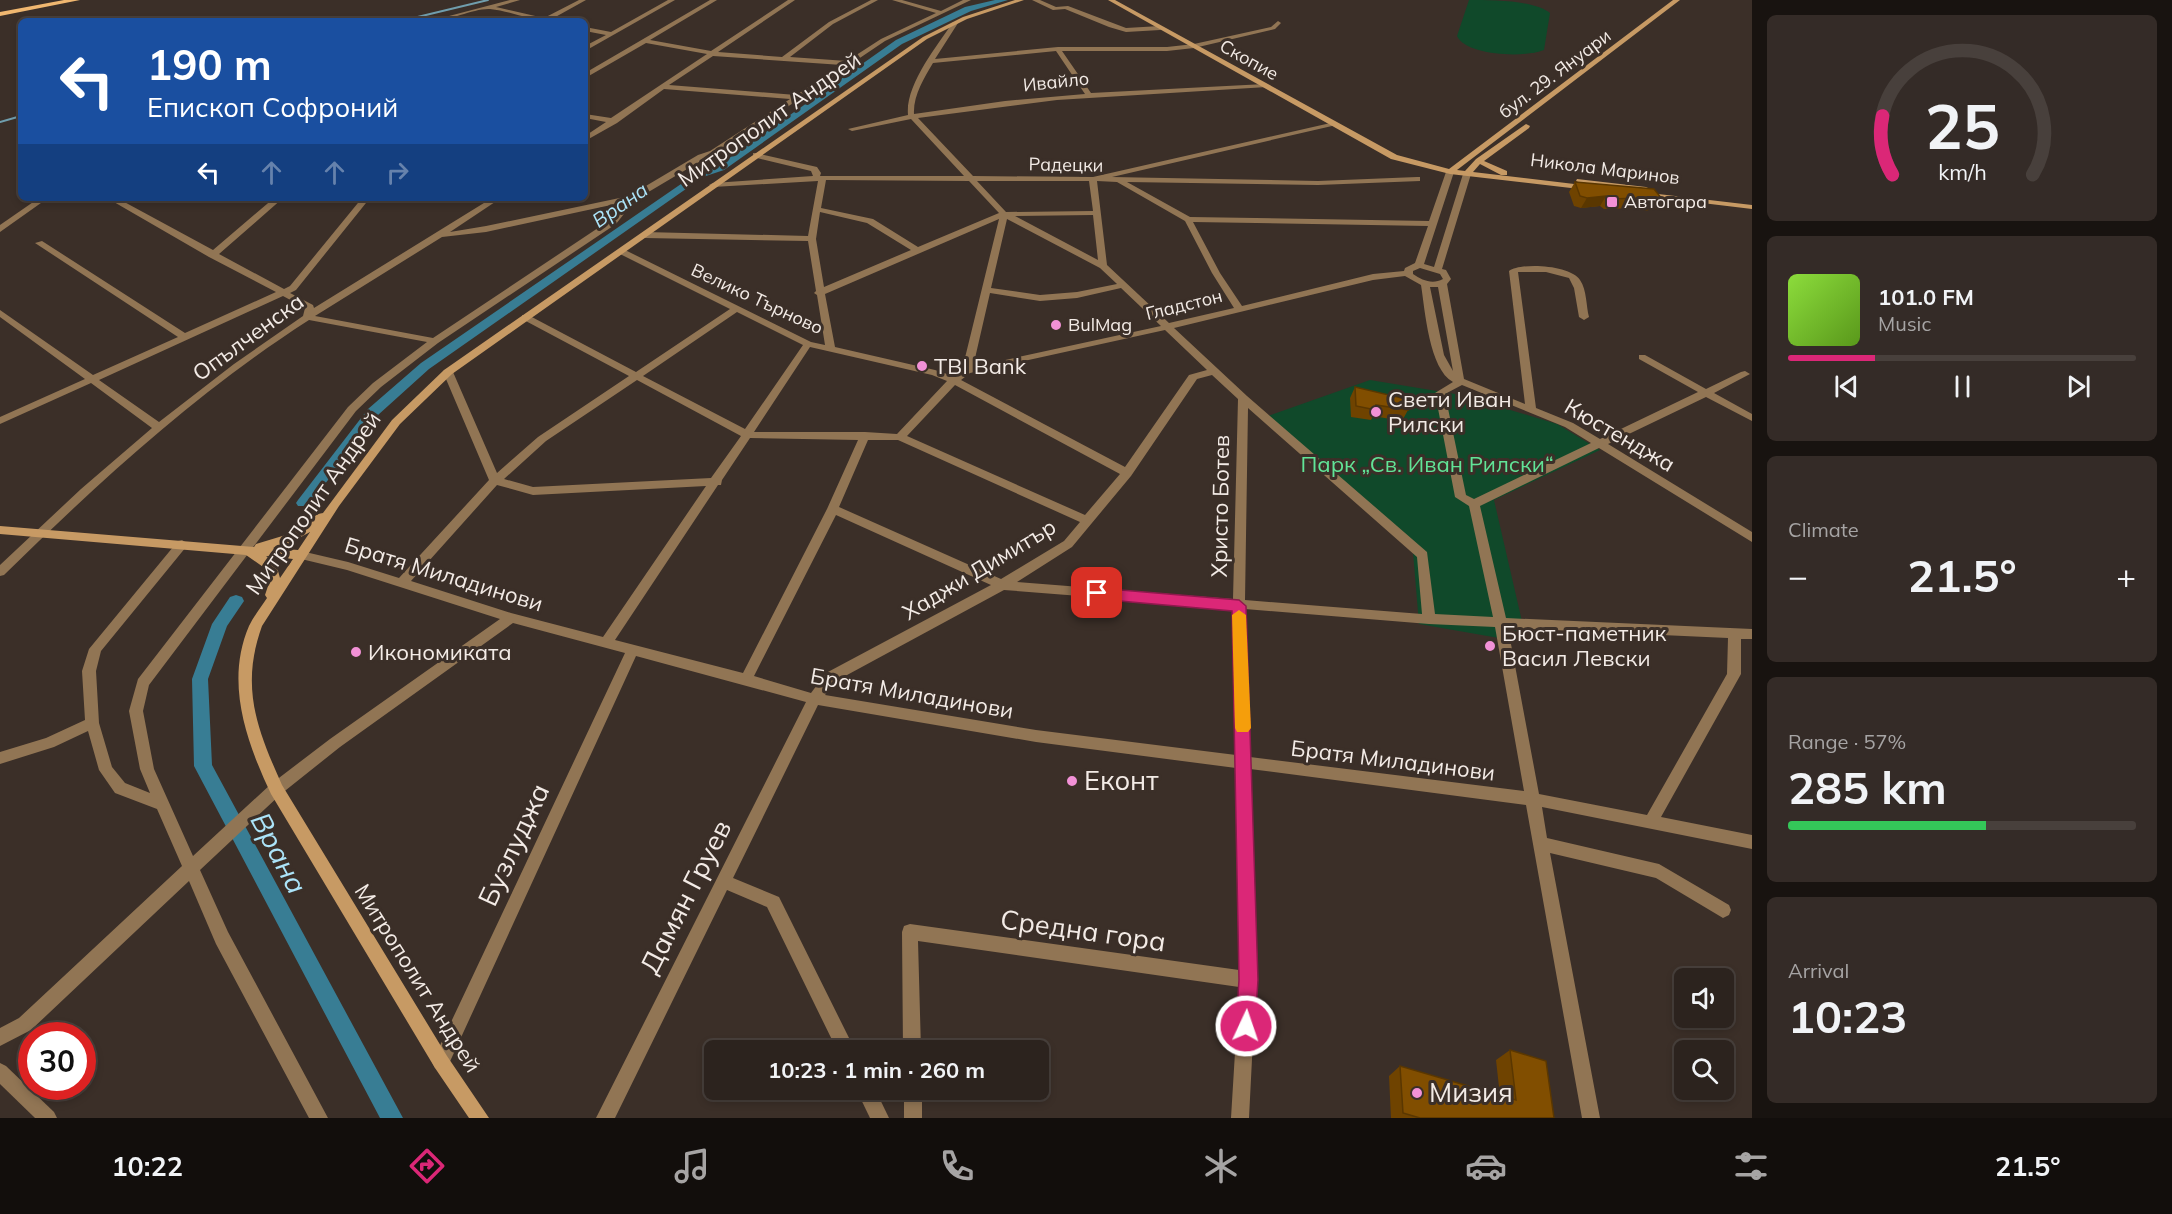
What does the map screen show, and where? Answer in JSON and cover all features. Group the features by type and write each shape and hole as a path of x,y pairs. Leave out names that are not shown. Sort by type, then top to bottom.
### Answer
{"main road":[{"path":"0,14 76,0"}],"street":[{"path":"450,18 517,0"},
{"path":"550,18 583,0"},
{"path":"588,47 672,0"},
{"path":"588,74 714,0"},
{"path":"588,138 792,0"},
{"path":"783,59 831,23 875,0"},
{"path":"896,0 939,12"},
{"name":"Митрополит Андрей","path":"319,1118 222,938 147,769 136,711 142,683 352,409 377,385 435,342 613,222 632,198 701,157 713,153 905,27 968,0"},
{"name":"Митрополит Андрей","path":"480,1118 441,1062 271,793 256,744 242,679 248,643 267,607 335,503 396,422 448,372 925,38 955,23 1021,0"},
{"path":"1035,0 1055,9 1066,7 1126,30 1160,28"},
{"name":"Скопие","path":"1111,0 1372,145 1406,161 1453,170"},
{"name":"бул. 29. Януари","path":"1453,170 1677,0"},
{"name":"бул. 29. Януари","path":"1469,172 1479,161 1687,0"},
{"path":"488,7 495,11 530,18"},
{"path":"955,23 914,93 908,108 911,115 1004,214 1103,266 1243,398 1423,555 1429,619"},
{"path":"933,61 1058,49 1167,49 1194,46 1273,28 1278,23"},
{"path":"588,29 612,34"},
{"path":"645,41 715,54 847,63"},
{"path":"1058,49 1088,93"},
{"name":"Ивайло","path":"852,129 911,115 1088,93 1265,86"},
{"path":"663,87 796,97"},
{"path":"588,117 614,121"},
{"path":"1103,266 1093,179 1332,124"},
{"path":"756,155 814,170 819,178 812,240 819,293 830,348"},
{"path":"1479,161 1504,172"},
{"path":"1419,265 1453,170"},
{"name":"Никола Маринов","path":"1453,170 1752,207"},
{"path":"1438,269 1469,172"},
{"name":"Никола Маринов","path":"1469,172 1504,172 1752,201"},
{"name":"Радецки","path":"714,185 819,178 1318,183 1417,179"},
{"path":"1120,181 1188,219 1433,224"},
{"path":"440,235 486,229 632,198"},
{"path":"0,229 40,201"},
{"path":"116,201 310,307 307,318 435,342"},
{"path":"212,255 275,201"},
{"path":"0,421 293,288 364,201"},
{"name":"Опълченска","path":"0,572 80,494 237,366 307,318 492,201"},
{"path":"817,209 870,221 918,252"},
{"path":"819,293 1004,214 1097,213"},
{"path":"900,437 954,380 967,371 1004,214"},
{"path":"1188,219 1212,266 1239,308"},
{"path":"645,235 812,240"},
{"path":"39,243 186,338"},
{"name":"Велико Търново","path":"621,251 808,344 935,373 954,380 1127,473"},
{"path":"1419,265 1438,269 1447,279 1442,284 1425,284 1412,278 1408,273 1410,268 1419,265"},
{"path":"1531,408 1513,271 1518,267 1531,267 1570,275 1576,280 1584,317"},
{"name":"Гладстон","path":"967,371 1384,275 1408,273"},
{"path":"1425,284 1441,360 1446,371 1460,382"},
{"path":"1442,284 1460,382"},
{"path":"986,290 1040,298 1077,296 1124,285"},
{"path":"401,584 495,481 542,440 633,376 736,309"},
{"path":"0,313 160,428"},
{"path":"525,318 748,435 900,437 1088,521"},
{"path":"606,643 717,482 808,344"},
{"path":"1642,357 1752,418"},
{"name":"Хаджи Димитър","path":"814,699 831,677 1002,585 1068,544 1127,473 1193,377 1214,371"},
{"path":"448,372 495,481"},
{"path":"1474,504 1708,394 1745,374"},
{"path":"1460,382 1440,393 1461,497 1474,504 1500,621 1591,1118"},
{"name":"Кюстенджа","path":"1460,382 1531,408 1601,444 1752,538"},
{"name":"Христо Ботев","path":"1240,1118 1248,980 1239,606 1243,398"},
{"path":"746,679 833,509 865,435"},
{"path":"495,481 533,491 717,482"},
{"path":"245,548 270,545 304,531 335,503"},
{"path":"833,509 1002,585 1239,606 1429,619 1752,634"},
{"path":"0,530 245,548 301,555"},
{"path":"164,806 120,788 106,770 92,723 89,671 95,649 182,544"},
{"path":"245,548 272,567 275,583 267,607"},
{"name":"Братя Миладинови","path":"301,555 348,566 511,618 814,699 1036,736 1532,799 1752,842"},
{"path":"0,1037 25,1024 271,793 334,743 511,618"},
{"path":"1651,821 1734,674 1735,634"},
{"name":"Бузлуджа","path":"441,1062 633,649"},
{"name":"Дамян Груев","path":"605,1118 814,699"},
{"path":"0,758 49,743 92,723"},
{"path":"1541,844 1659,871 1723,910"},
{"path":"722,881 773,902 841,1040"},
{"name":"Средна гора","path":"912,1040 910,932 1248,980"},
{"path":"0,1072 48,1118"},
{"path":"871,1100 880,1118"},
{"path":"913,1100 913,1118"}],"green space":[{"path":"1469,0 1523,3 1534,5 1550,13 1544,50 1524,54 1497,54 1472,48 1463,43 1457,36"},
{"name":"Парк „Св. Иван Рилски“","path":"1370,380 1461,395 1557,424 1600,450 1494,500 1527,643 1419,624 1413,552 1262,418"}],"building":[{"path":"1575,182 1654,189 1662,199 1647,201 1641,198 1610,199 1606,196 1587,198 1580,196"},
{"path":"1355,387 1406,399 1408,410 1376,405 1376,410 1356,406"},
{"path":"1510,1050 1546,1061 1554,1118 1420,1118 1403,1113 1400,1066 1516,1100"}],"waterway":[{"path":"413,18 488,0"},
{"name":"Врана","path":"303,503 373,412 425,366 700,175 721,168 899,42 968,9 1004,0"},
{"path":"0,122 18,117"},
{"name":"Врана","path":"236,601 220,624 200,679 203,766 392,1118"}],"slow traffic":[{"path":"1239,615 1243,728"}],"place":[{"name":"Автогара","path":"1612,202"},
{"name":"BulMag","path":"1056,325"},
{"name":"TBI Bank","path":"922,366"},
{"name":"Свети Иван Рилски","path":"1376,412"},
{"name":"Бюст-паметник Васил Левски","path":"1490,646"},
{"name":"Икономиката","path":"356,652"},
{"name":"Еконт","path":"1072,781"},
{"name":"Мизия","path":"1417,1093"}],"route":[{"path":"1097,593 1239,606 1248,980 1246,1026"}]}
